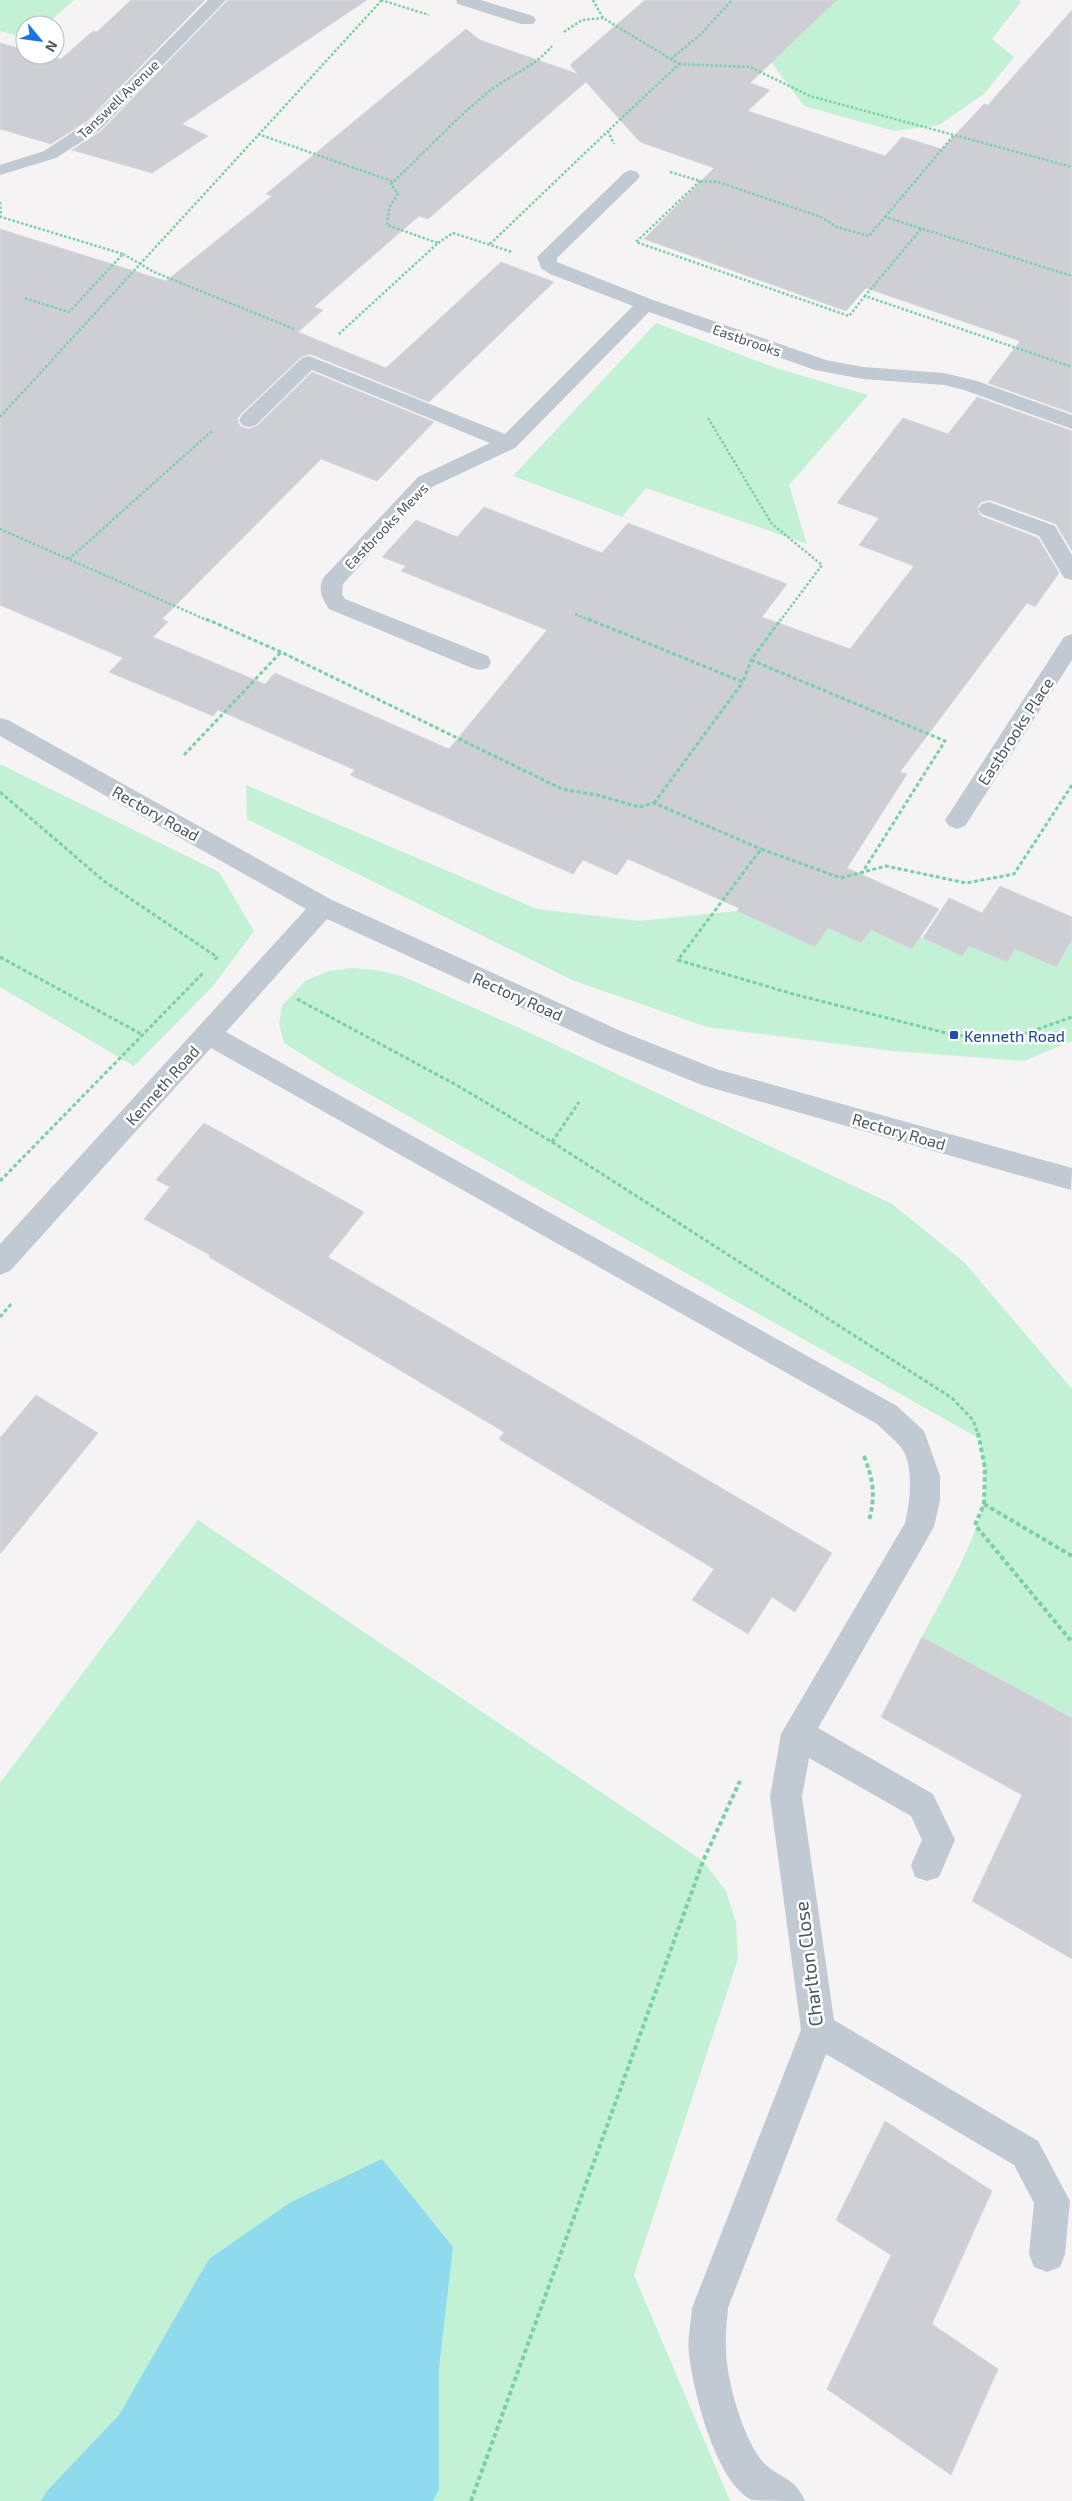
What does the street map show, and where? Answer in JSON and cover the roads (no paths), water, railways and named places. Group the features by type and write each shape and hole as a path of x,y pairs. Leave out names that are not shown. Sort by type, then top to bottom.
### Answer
{"street":[{"name":"Tanswell Avenue","path":"0,170 51,156 75,141 94,126 218,0"},
{"path":"464,0 527,20"},
{"name":"Eastbrooks","path":"631,176 548,257 548,264 557,270 646,304 822,366 863,374 944,379 970,385 1072,422"},
{"name":"Eastbrooks Mews","path":"480,662 337,604 331,594 332,582 425,482 508,443 646,304"},
{"path":"248,420 309,362 508,443"},
{"path":"989,509 1047,531 1072,573"},
{"name":"Eastbrooks Place","path":"957,820 1072,642"},
{"name":"Rectory Road","path":"0,726 323,907 614,1039 712,1078 1072,1180"},
{"name":"Kenneth Road","path":"0,1263 323,907"},
{"name":"Charlton Close","path":"208,1034 887,1415 914,1440 925,1476 925,1500 919,1526 797,1734 786,1797 818,2030 714,2298 710,2317 707,2352 715,2394 727,2436 750,2476 786,2501"},
{"path":"797,1734 922,1805 939,1840 927,1865"},
{"path":"818,2030 1026,2153 1052,2201 1047,2254"}],"water":[{"path":"382,2159 453,2247 439,2368 439,2489 433,2501 41,2501 46,2492 119,2415 209,2259 291,2202"}],"place":[{"name":"Kenneth Road","path":"954,1035"}]}
